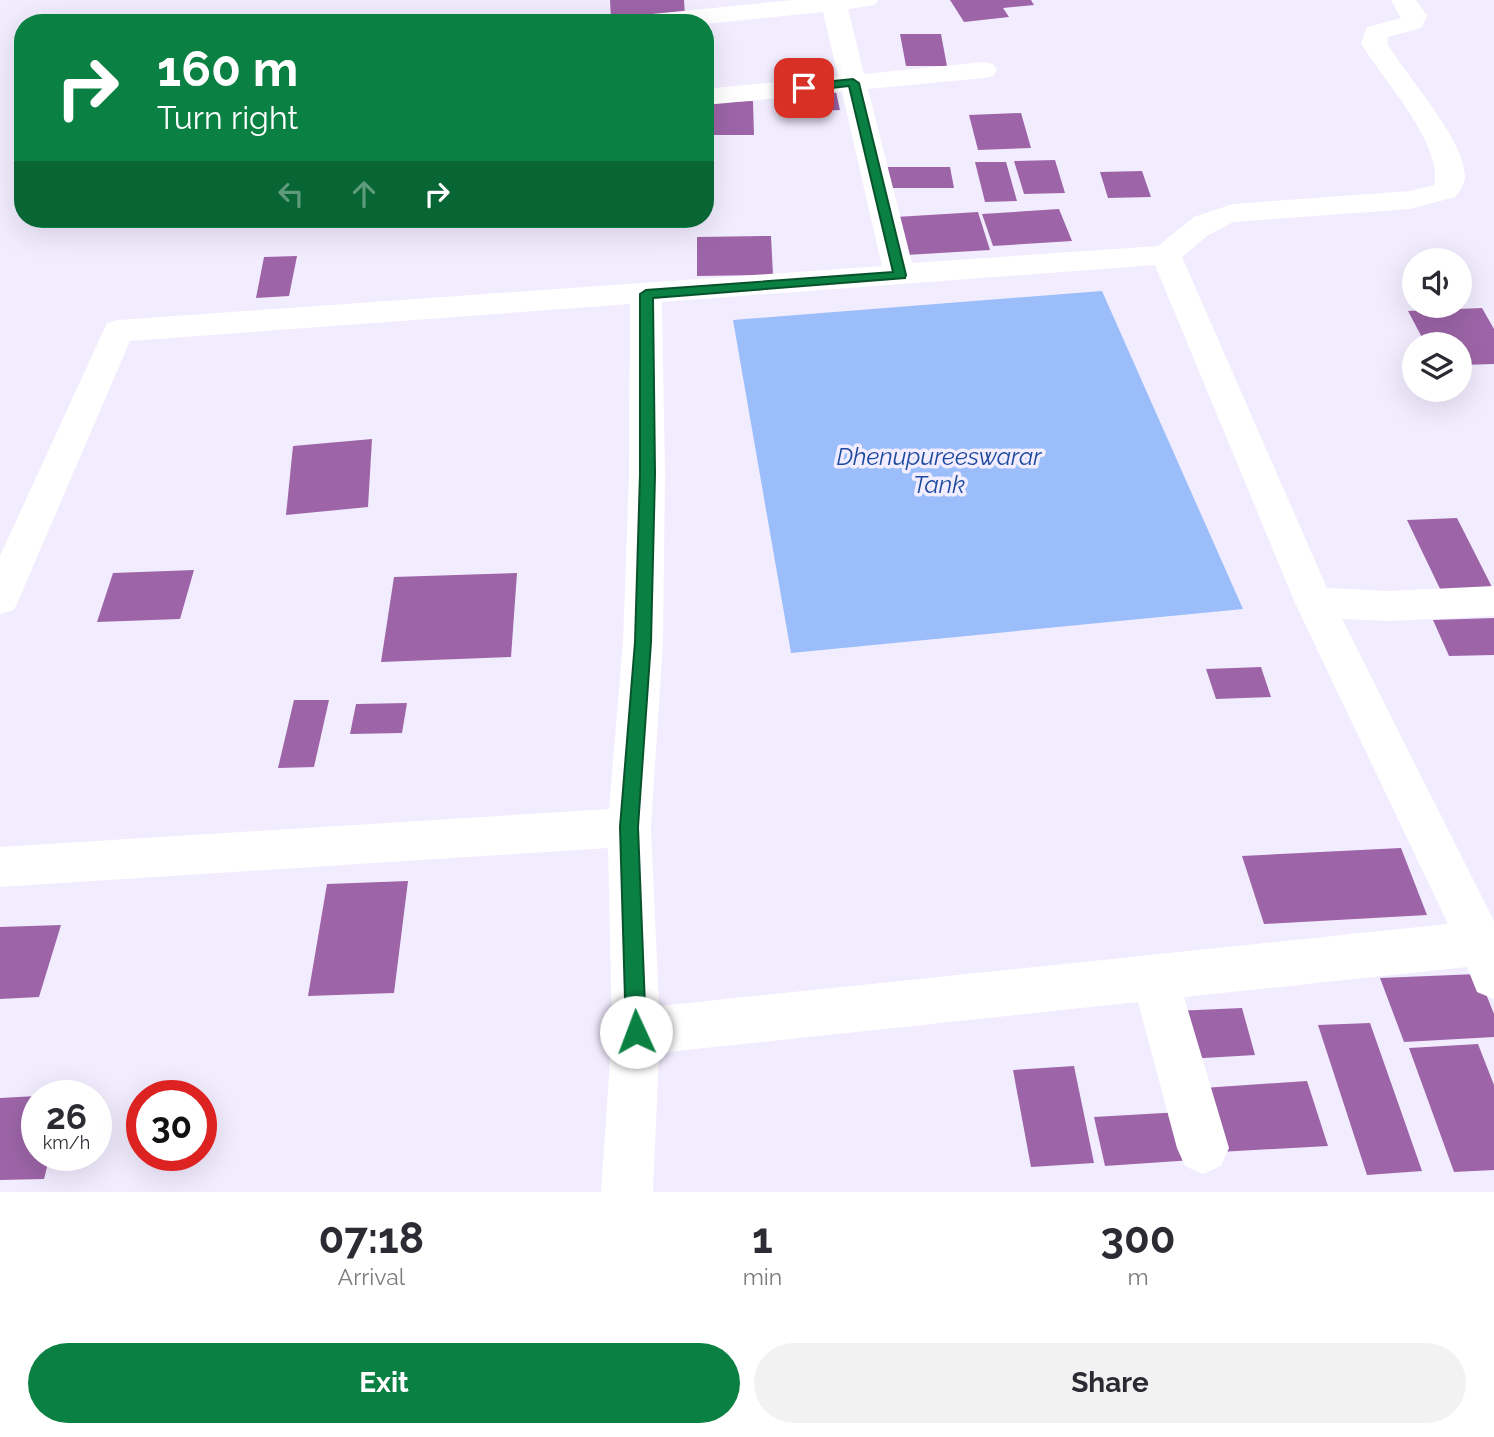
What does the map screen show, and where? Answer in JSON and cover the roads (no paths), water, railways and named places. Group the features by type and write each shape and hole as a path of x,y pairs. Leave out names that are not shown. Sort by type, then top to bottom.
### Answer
{"street":[{"path":"714,15 866,0"},
{"path":"0,599 118,331 1166,255 1202,225 1230,213 1280,207 1412,201 1446,191 1450,171 1443,148 1374,43 1376,32 1412,23 1413,16 1403,0"},
{"path":"833,2 900,275"},
{"path":"714,96 984,71"},
{"path":"636,1032 1154,976 1487,960 1314,603 1166,255"},
{"path":"627,1192 636,1032 629,827 643,642 647,474 646,294"},
{"path":"1314,603 1390,606 1494,601"},
{"path":"0,867 629,827"},
{"path":"1154,976 1203,1148"}],"water":[{"name":"Dhenupureeswarar Tank","path":"1102,291 1243,609 791,653 733,320"}]}
